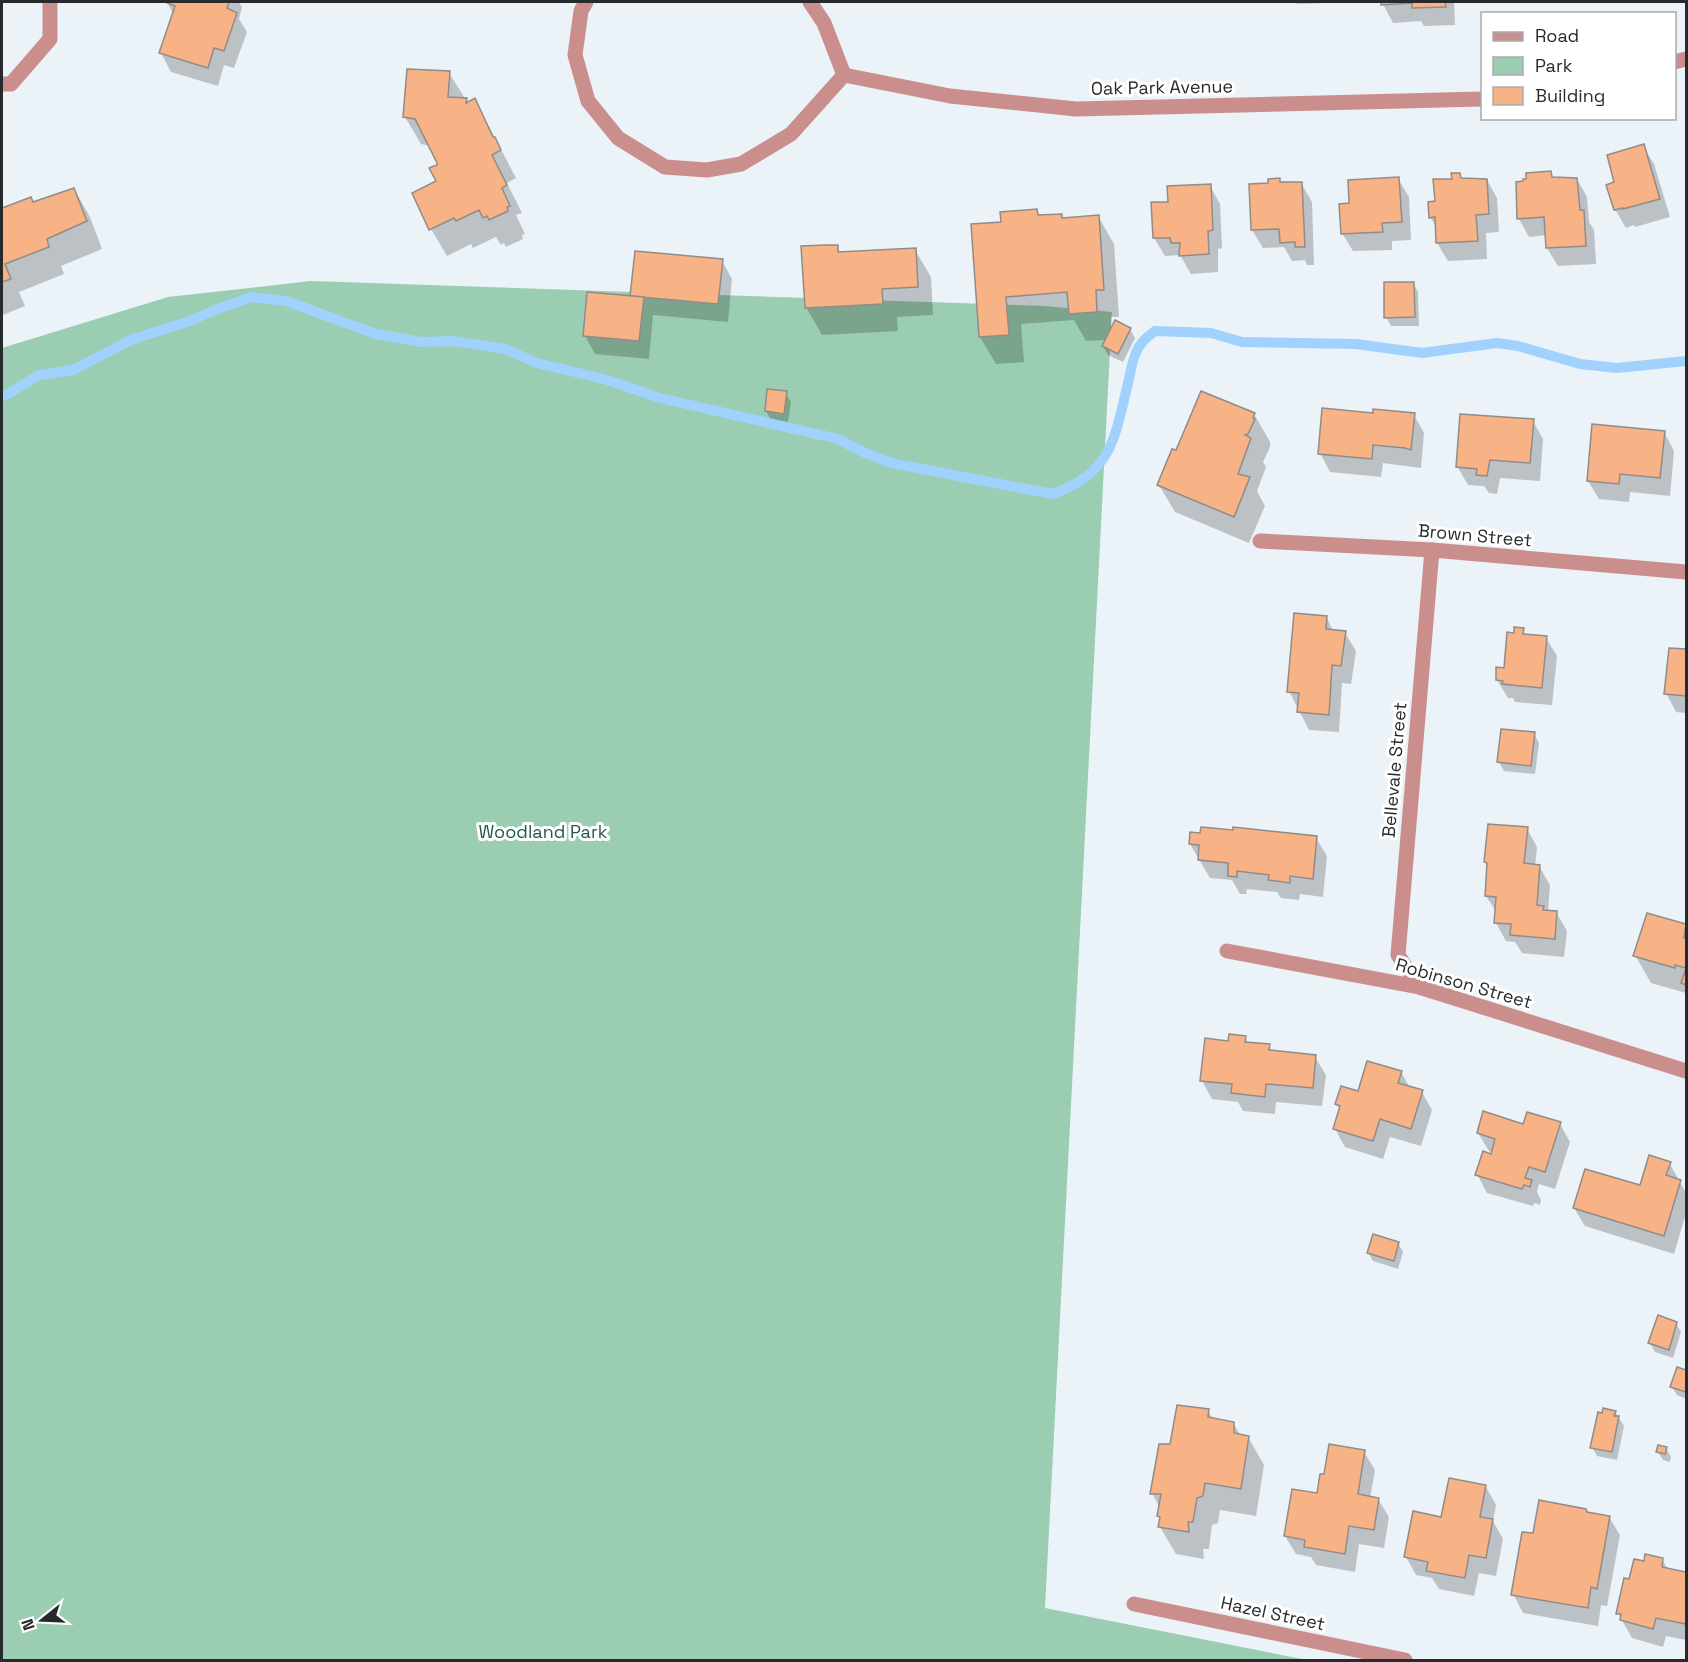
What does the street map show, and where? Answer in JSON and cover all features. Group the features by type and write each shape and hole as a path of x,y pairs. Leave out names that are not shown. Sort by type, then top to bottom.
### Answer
{"street":[{"path":"2,84 11,84 50,39 50,2"},
{"path":"586,2 581,11 575,55 588,101 618,138 665,167 707,170 741,164 791,134 844,75 824,23 810,2"},
{"name":"Oak Park Avenue","path":"844,75 950,96 1076,109 1481,99"},
{"name":"Brown Street","path":"1260,541 1432,550 1686,572"},
{"name":"Bellevale Street","path":"1419,987 1398,955 1432,550"},
{"name":"Robinson Street","path":"1227,951 1419,987 1686,1071"},
{"name":"Hazel Street","path":"1134,1604 1404,1660"}],"green space":[{"name":"Woodland Park","path":"311,281 1044,306 1112,312 1045,1608 1307,1660 2,1660 2,348 168,297"}],"building":[{"path":"165,2 229,2 227,8 237,13 224,51 214,48 208,68 159,53 175,6"},
{"path":"1381,2 1445,2 1446,7 1412,8 1412,3 1381,5"},
{"path":"407,69 450,71 448,97 467,98 466,103 475,98 501,150 492,155 507,185 502,188 510,206 507,207 508,211 489,220 487,216 483,218 479,210 456,221 454,218 429,230 412,193 436,181 429,168 437,163 415,119 403,117"},
{"path":"1644,144 1660,199 1614,210 1606,185 1614,182 1607,155"},
{"path":"1551,171 1552,177 1577,178 1580,210 1584,210 1586,246 1546,248 1544,217 1517,219 1516,182 1526,179 1526,173"},
{"path":"1451,173 1460,173 1461,178 1487,179 1489,214 1476,215 1478,241 1436,243 1435,217 1429,218 1428,202 1435,201 1433,179 1452,179"},
{"path":"1399,177 1402,222 1382,223 1383,232 1341,234 1339,204 1349,203 1348,180"},
{"path":"1280,178 1280,182 1302,182 1305,247 1295,247 1295,242 1280,243 1279,229 1251,230 1249,184 1268,183 1268,179"},
{"path":"1211,184 1213,230 1208,231 1209,254 1179,256 1180,243 1171,243 1170,238 1153,238 1151,202 1168,202 1167,186"},
{"path":"74,188 87,221 47,239 49,247 5,264 11,279 2,282 2,208 31,197 33,202"},
{"path":"1037,209 1038,215 1062,214 1062,218 1099,215 1104,290 1096,290 1097,312 1069,314 1067,292 1006,297 1009,335 979,337 971,224 1001,222 1000,212"},
{"path":"838,245 838,252 916,248 918,287 882,289 883,304 805,308 801,246"},
{"path":"635,251 723,259 718,304 630,296"},
{"path":"1384,282 1414,282 1415,317 1384,318"},
{"path":"587,292 644,297 639,341 583,336"},
{"path":"1115,320 1131,328 1118,354 1102,346"},
{"path":"767,389 787,391 784,414 765,411"},
{"path":"1201,391 1255,413 1253,418 1255,419 1248,434 1245,435 1251,438 1238,474 1250,477 1234,517 1157,485 1172,449 1176,450"},
{"path":"1322,408 1373,413 1373,409 1415,413 1411,450 1373,445 1372,459 1318,454"},
{"path":"1460,414 1534,419 1530,463 1490,460 1487,476 1476,475 1477,469 1456,467"},
{"path":"1592,424 1665,431 1660,478 1620,474 1619,484 1587,481"},
{"path":"1294,613 1327,616 1326,629 1346,631 1341,666 1332,665 1329,715 1297,712 1299,693 1287,692"},
{"path":"1514,627 1524,628 1523,634 1547,636 1542,688 1502,684 1503,681 1496,680 1496,667 1504,668 1507,632 1514,633"},
{"path":"1669,648 1686,649 1686,696 1664,694"},
{"path":"1501,729 1535,732 1531,766 1497,762"},
{"path":"1488,824 1528,827 1524,863 1540,865 1537,905 1544,906 1543,910 1557,911 1555,939 1510,935 1511,924 1494,923 1496,897 1485,896 1487,863 1484,862"},
{"path":"1201,827 1233,830 1233,827 1317,836 1313,879 1290,876 1290,883 1268,880 1269,875 1237,871 1237,877 1228,876 1228,863 1198,860 1199,845 1189,844 1190,832 1200,833"},
{"path":"1647,913 1686,924 1684,938 1686,938 1686,968 1675,965 1675,968 1633,956"},
{"path":"1686,968 1686,985 1681,983"},
{"path":"1229,1034 1246,1036 1245,1042 1270,1044 1269,1050 1316,1055 1313,1088 1266,1084 1265,1097 1231,1093 1232,1084 1200,1081 1205,1038 1228,1041"},
{"path":"1367,1061 1402,1071 1398,1083 1423,1090 1411,1129 1380,1119 1373,1141 1333,1129 1340,1106 1335,1104 1341,1086 1358,1091"},
{"path":"1483,1111 1523,1124 1527,1112 1561,1122 1545,1172 1529,1167 1525,1178 1532,1180 1530,1187 1524,1185 1522,1189 1475,1175 1483,1151 1491,1154 1495,1139 1477,1133"},
{"path":"1649,1155 1671,1162 1666,1175 1681,1180 1664,1236 1573,1208 1585,1169 1640,1185"},
{"path":"1373,1234 1399,1242 1394,1261 1367,1253"},
{"path":"1658,1315 1677,1322 1669,1350 1648,1343"},
{"path":"1677,1367 1686,1370 1686,1392 1670,1387"},
{"path":"1177,1405 1209,1409 1208,1417 1234,1422 1234,1433 1249,1436 1241,1489 1205,1483 1203,1496 1197,1498 1193,1522 1188,1522 1189,1532 1158,1527 1160,1517 1157,1516 1161,1494 1150,1494 1159,1444 1170,1444"},
{"path":"1603,1408 1616,1411 1614,1416 1619,1416 1612,1452 1590,1448 1598,1412 1602,1413"},
{"path":"1329,1444 1365,1450 1358,1494 1379,1498 1374,1530 1349,1526 1345,1554 1304,1547 1305,1540 1284,1536 1292,1489 1317,1493 1320,1474 1324,1474"},
{"path":"1658,1445 1667,1447 1665,1454 1656,1452"},
{"path":"1449,1478 1486,1485 1480,1517 1493,1519 1486,1558 1469,1555 1465,1578 1426,1571 1428,1562 1404,1557 1413,1511 1441,1517"},
{"path":"1539,1500 1610,1516 1597,1589 1591,1587 1588,1608 1511,1595 1522,1532 1533,1533"},
{"path":"1645,1554 1663,1558 1662,1567 1686,1572 1686,1624 1656,1618 1653,1629 1620,1620 1621,1614 1616,1614 1624,1578 1629,1579 1634,1559 1644,1561"}],"waterway":[{"path":"2,396 39,375 73,370 133,339 187,322 252,297 286,301 376,334 421,342 453,341 505,349 537,363 604,379 660,398 838,439 891,463 1052,494 1073,485 1088,475 1109,450 1120,418 1135,356 1142,342 1155,331 1211,333 1242,342 1356,344 1422,353 1497,343 1518,346 1580,364 1617,368 1686,361"}]}
